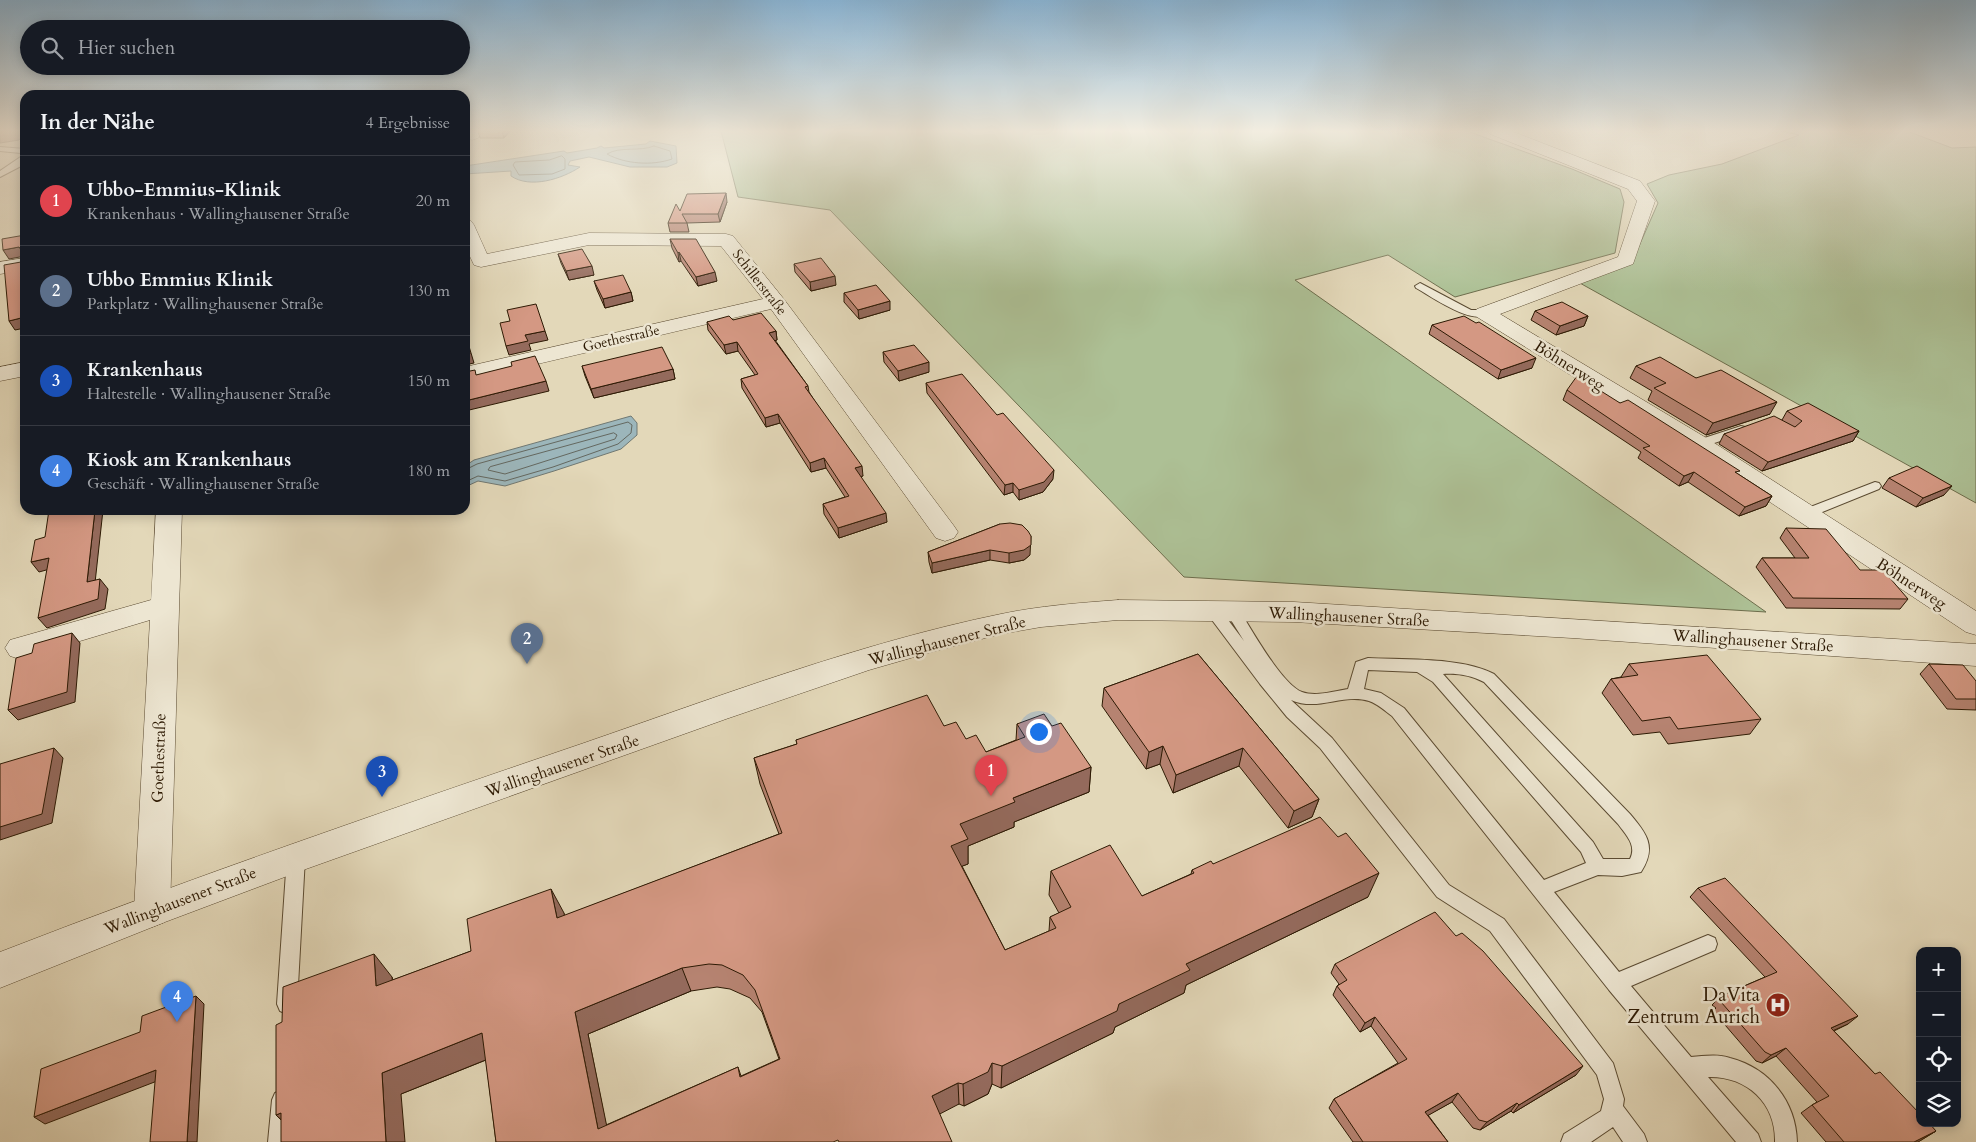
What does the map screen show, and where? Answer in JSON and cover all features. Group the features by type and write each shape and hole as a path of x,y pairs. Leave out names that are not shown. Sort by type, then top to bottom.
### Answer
{"street":[{"path":"1484,313 1626,260 1646,201 1634,184"},
{"name":"Schillerstraße","path":"470,236 481,261 589,239 726,240 776,302 945,532"},
{"path":"0,268 20,265"},
{"name":"Goethestraße","path":"470,373 776,302"},
{"name":"Böhnerweg","path":"1484,313 1699,444 1976,625"},
{"path":"0,374 20,369"},
{"name":"Goethestraße","path":"152,910 169,515"},
{"path":"20,648 164,606"},
{"name":"Wallinghausener Straße","path":"0,970 152,910 296,857 724,707 862,661 935,640 1041,617 1118,610 1294,612 1572,628 1976,655"}],"lane":[{"path":"1420,286 1469,313 1484,313"},
{"path":"1699,444 1752,426"},
{"path":"1805,514 1875,486"},
{"path":"1224,612 1290,693 1312,701"},
{"path":"1224,612 1265,680 1293,713 1326,743 1444,891 1462,905 1479,912 1497,925 1512,942 1606,1070 1614,1099 1610,1117 1572,1142"},
{"path":"1355,694 1361,666 1368,664 1464,669 1478,672 1489,678 1640,838 1642,851 1640,861 1636,866 1622,868 1596,867 1581,875 1540,889"},
{"path":"1420,667 1438,678 1574,832 1594,858 1596,867"},
{"path":"1293,713 1312,701 1355,694 1368,695 1381,700 1398,712 1616,983 1750,1142"},
{"path":"286,1024 296,857"},
{"path":"1616,983 1708,944"},
{"path":"1687,1067 1729,1068 1749,1076 1764,1088 1777,1103 1785,1119 1786,1142"},
{"path":"279,1142 283,1083"},
{"path":"1612,1108 1636,1142"}],"green space":[{"path":"735,184 1609,184 1620,189 1624,202 1615,253 1455,297 1388,255 1295,280 1766,612 1184,577 830,210 738,197"},
{"path":"1647,184 1976,184 1976,503 1578,282 1632,262 1658,203"}],"water":[{"path":"631,416 637,423 637,435 621,449 505,486 478,481 470,485 470,463 474,460"}],"building":[{"path":"726,193 718,214 682,214 687,223 668,223 676,204 680,211 687,194"},
{"path":"20,236 20,248 3,250 2,239"},
{"path":"670,239 696,239 715,272 696,277"},
{"path":"582,249 592,266 566,271 558,254"},
{"path":"821,258 835,276 810,282 794,264"},
{"path":"20,262 20,318 9,321 4,265"},
{"path":"623,275 631,292 603,299 594,281"},
{"path":"876,285 890,301 858,310 844,293"},
{"path":"1562,302 1588,316 1560,326 1535,311"},
{"path":"536,304 545,331 525,335 528,341 506,346 500,323 510,321 507,310"},
{"path":"761,313 776,331 769,333 808,386 805,387 862,466 855,468 886,513 838,528 823,504 849,496 824,458 810,463 778,414 765,418 741,379 758,374 737,342 724,345 707,322 729,316 733,320"},
{"path":"1464,316 1476,323 1479,322 1536,358 1501,370 1432,325"},
{"path":"914,345 929,362 898,371 883,352"},
{"path":"662,347 673,369 591,389 582,366"},
{"path":"535,356 546,381 470,400 470,371 475,370 476,375 512,366 511,362"},
{"path":"1660,357 1696,378 1721,370 1777,402 1713,423 1654,388 1666,383 1636,366"},
{"path":"962,374 997,415 1003,413 1054,470 1044,482 1019,490 1013,483 1005,485 926,383"},
{"path":"1577,376 1620,403 1628,400 1740,471 1735,472 1772,496 1745,507 1694,472 1684,476 1643,448 1650,446 1567,390"},
{"path":"1808,403 1859,431 1768,462 1724,434 1774,416 1795,427 1802,421 1787,411"},
{"path":"1917,466 1952,486 1923,498 1889,478"},
{"path":"48,515 94,515 87,582 100,579 98,599 38,618 49,558 31,562 35,540 45,537"},
{"path":"1000,524 1022,525 1031,536 1031,545 1024,550 1009,553 990,550 932,563 928,552"},
{"path":"1786,528 1826,529 1860,570 1883,570 1908,599 1793,598 1762,558 1809,558"},
{"path":"72,633 67,692 8,710 16,658 32,653 34,644"},
{"path":"1198,654 1319,799 1294,811 1243,748 1176,775 1163,746 1149,752 1104,688"},
{"path":"1707,655 1761,719 1678,729 1670,717 1642,721 1611,679 1638,675 1629,664"},
{"path":"1929,664 1963,665 1976,681 1976,699 1956,699"},
{"path":"927,695 944,726 956,722 966,739 976,735 986,752 1025,737 1017,724 1044,714 1052,726 1061,723 1091,767 1013,798 1015,802 960,824 968,839 951,846 1005,950 1056,928 1050,917 1071,907 1051,871 1110,845 1142,896 1194,873 1192,870 1211,861 1213,864 1320,817 1338,837 1346,833 1379,873 1186,964 1190,970 1119,1004 1117,1011 1002,1066 992,1063 988,1072 963,1084 958,1083 932,1096 952,1142 839,1142 838,1140 833,1142 496,1142 482,1033 382,1073 386,1142 281,1142 281,1113 276,1115 276,1025 282,1022 283,987 374,954 376,986 471,951 467,919 551,889 557,918 782,833 754,758 797,744 796,740","holes":["709,964 722,965 743,975 755,990 780,1059 740,1077 738,1067 598,1129 575,1012 682,968"]},
{"path":"54,748 42,814 0,827 0,764"},
{"path":"1725,878 1858,1016 1831,1028 1875,1074 1880,1072 1916,1110 1916,1127 1932,1127 1936,1131 1914,1142 1844,1142 1812,1105 1829,1096 1786,1048 1771,1055 1765,1052 1721,1002 1725,1001 1721,996 1777,972 1698,888"},
{"path":"1435,912 1456,936 1462,933 1483,951 1583,1066 1487,1122 1479,1120 1458,1093 1425,1112 1448,1142 1363,1142 1334,1099 1407,1059 1375,1017 1365,1023 1337,986 1347,980 1335,964"},
{"path":"196,996 187,1142 150,1142 156,1070 34,1117 41,1069 140,1032 142,1016"}],"place":[{"name":"Ubbo Emmius Klinik","path":"527,664"},
{"name":"Ubbo-Emmius-Klinik","path":"991,796"},
{"name":"Krankenhaus","path":"382,797"},
{"name":"DaVita Zentrum Aurich","path":"1778,1005"},
{"name":"Kiosk am Krankenhaus","path":"177,1022"}]}
